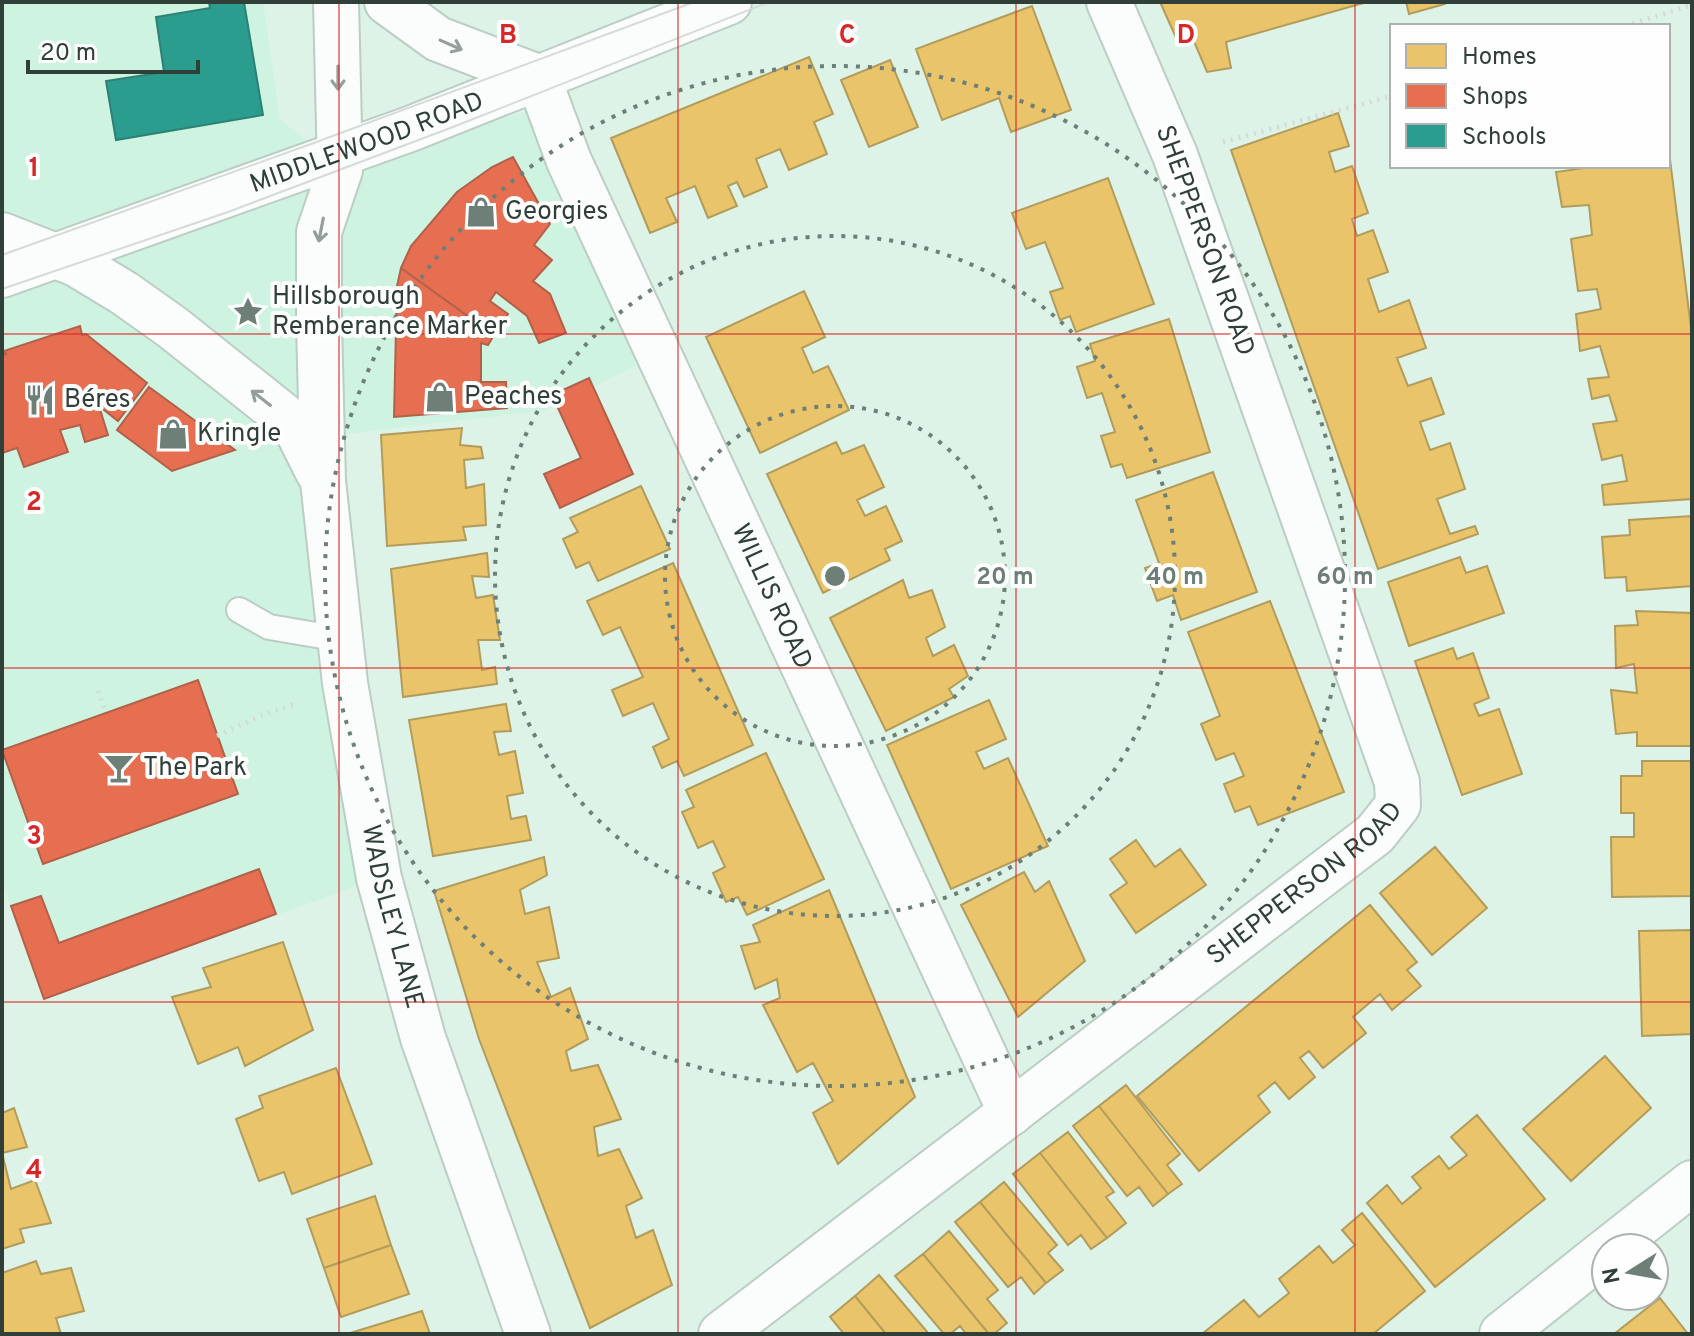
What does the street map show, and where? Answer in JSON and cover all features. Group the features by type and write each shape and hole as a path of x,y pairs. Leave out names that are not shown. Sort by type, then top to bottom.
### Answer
{"street":[{"name":"WADSLEY LANE","path":"336,2 340,170 319,232 323,481 345,683 379,878 423,1038 528,1334"},
{"path":"387,2 438,39 538,77"},
{"name":"MIDDLEWOOD ROAD","path":"2,275 340,155 729,2"},
{"name":"SHEPPERSON ROAD","path":"721,1334 1375,834 1398,805 1397,782 1175,155 1109,2"},
{"name":"WILLIS ROAD","path":"538,77 588,202 1011,1113"},
{"name":"WADSLEY LANE","path":"2,235 76,264 160,318 294,424 323,481"},
{"path":"1631,1232 1692,1183"},
{"path":"1502,1334 1590,1264"}],"lane":[{"path":"239,610 269,627 340,639"}],"path":[{"path":"1631,24 1692,5"},
{"path":"1175,155 1390,97"},
{"path":"98,691 106,713"},
{"path":"217,736 273,711"}],"shaded area":[{"path":"2,2 263,2 280,119 340,169 549,104 658,354 548,410 338,435 379,878 44,999 2,882"}],"building: Homes":[{"path":"1160,2 1367,2 1226,42 1231,68 1207,72 1193,39 1178,42"},
{"path":"1406,2 1445,2 1445,4 1409,14"},
{"path":"1032,6 1071,110 1011,132 999,98 942,120 916,49"},
{"path":"809,57 833,114 814,122 827,154 789,170 780,149 756,159 767,187 744,197 737,182 728,186 737,206 708,218 695,186 666,198 677,222 650,233 611,138"},
{"path":"890,60 918,127 869,147 841,80"},
{"path":"1338,113 1349,146 1329,152 1335,172 1352,166 1368,213 1352,219 1357,236 1373,230 1388,272 1368,279 1379,312 1409,300 1426,348 1397,358 1408,386 1431,378 1444,414 1420,422 1430,450 1450,443 1465,489 1437,499 1450,534 1475,526 1478,534 1378,569 1231,150"},
{"path":"1670,159 1692,336 1692,499 1604,505 1602,485 1627,481 1622,455 1602,460 1593,424 1617,421 1609,395 1592,399 1588,379 1609,377 1600,346 1580,351 1576,314 1601,309 1597,289 1578,291 1571,239 1592,235 1589,205 1562,207 1556,172 1585,168 1670,168"},
{"path":"1108,178 1154,304 1076,332 1070,316 1060,320 1050,292 1063,288 1045,242 1026,249 1012,213"},
{"path":"804,291 825,337 802,348 813,373 828,366 849,410 760,453 706,337"},
{"path":"1169,319 1210,452 1127,478 1122,464 1111,467 1101,436 1115,432 1102,393 1087,398 1077,367 1095,361 1090,344"},
{"path":"462,428 460,445 481,447 483,458 464,460 466,488 484,484 486,525 463,527 466,540 387,546 381,435"},
{"path":"836,442 842,454 864,445 884,487 857,500 865,516 886,506 902,541 885,549 890,560 823,593 767,474"},
{"path":"1213,472 1257,592 1181,620 1173,595 1157,601 1145,568 1159,563 1136,500"},
{"path":"641,486 670,549 598,581 589,562 576,568 563,539 578,532 570,518"},
{"path":"1692,516 1692,586 1627,591 1626,577 1605,578 1602,537 1630,535 1629,520"},
{"path":"487,553 489,577 472,576 476,598 493,595 500,640 478,640 482,670 495,667 497,684 403,697 391,569"},
{"path":"1460,557 1466,573 1487,566 1504,613 1409,646 1388,582"},
{"path":"673,563 753,745 684,776 677,761 662,768 653,747 669,739 653,703 623,716 612,690 643,677 620,627 603,635 587,601"},
{"path":"903,580 909,598 932,590 945,627 926,638 933,656 954,645 968,676 949,689 954,697 886,731 830,618"},
{"path":"1270,601 1344,792 1258,825 1250,806 1235,812 1224,784 1244,776 1234,753 1216,760 1201,724 1220,716 1188,632"},
{"path":"1636,611 1692,613 1692,746 1637,746 1637,732 1616,734 1611,690 1637,693 1634,664 1616,668 1615,626 1638,625"},
{"path":"1453,648 1457,659 1473,653 1489,698 1474,704 1479,716 1499,709 1522,774 1462,795 1415,661"},
{"path":"989,700 1006,739 976,752 984,769 1008,758 1048,846 951,889 887,745"},
{"path":"506,704 511,731 494,732 499,755 515,751 523,793 507,796 511,819 526,816 531,840 433,856 409,720"},
{"path":"766,753 824,879 747,915 738,897 726,902 713,873 725,867 713,841 698,848 682,812 694,807 686,790"},
{"path":"1642,761 1692,761 1692,896 1612,897 1611,837 1634,837 1634,813 1621,813 1621,776 1642,776"},
{"path":"1136,840 1155,867 1180,849 1206,885 1136,933 1110,895 1127,883 1110,859"},
{"path":"1435,847 1487,908 1432,955 1380,893"},
{"path":"544,857 547,875 520,890 525,914 549,907 559,958 537,962 551,997 570,988 588,1039 566,1051 571,1071 598,1065 621,1119 594,1127 598,1156 619,1149 642,1198 626,1206 636,1238 653,1230 672,1285 590,1328 479,1039 434,891"},
{"path":"1024,872 1035,892 1049,881 1085,961 1018,1017 961,905"},
{"path":"829,890 915,1097 838,1164 813,1113 833,1101 813,1063 797,1072 763,1005 780,998 777,979 755,989 741,946 760,942 753,925"},
{"path":"1370,905 1417,962 1407,970 1421,986 1392,1010 1380,994 1353,1017 1366,1033 1323,1068 1309,1051 1300,1058 1315,1077 1289,1099 1275,1082 1258,1096 1270,1112 1199,1171 1137,1096"},
{"path":"1692,930 1692,1034 1642,1036 1639,931"},
{"path":"283,942 313,1030 245,1066 238,1047 198,1064 172,997 211,987 203,968"},
{"path":"1605,1056 1651,1108 1571,1181 1523,1129"},
{"path":"336,1068 372,1164 292,1194 284,1172 259,1181 236,1119 263,1108 259,1096"},
{"path":"1126,1085 1180,1154 1167,1165 1182,1184 1168,1194 1099,1106"},
{"path":"1099,1106 1168,1194 1153,1206 1139,1187 1127,1196 1073,1126"},
{"path":"14,1108 27,1147 2,1153 2,1113"},
{"path":"1477,1115 1545,1199 1435,1287 1367,1203 1387,1185 1402,1204 1421,1188 1412,1177 1439,1156 1449,1169 1467,1155 1451,1137"},
{"path":"1068,1132 1114,1192 1106,1197 1126,1223 1107,1238 1040,1153"},
{"path":"2,1153 11,1189 35,1180 51,1223 20,1229 24,1242 2,1249"},
{"path":"1040,1153 1107,1238 1091,1249 1081,1235 1068,1245 1013,1174"},
{"path":"1004,1182 1057,1245 1048,1253 1063,1270 1046,1283 980,1202"},
{"path":"375,1196 391,1245 324,1268 307,1219"},
{"path":"980,1202 1046,1283 1034,1294 1021,1277 1008,1287 955,1222"},
{"path":"1362,1213 1425,1291 1373,1334 1202,1334 1244,1300 1259,1317 1289,1293 1279,1279 1319,1246 1333,1263 1355,1245 1342,1230"},
{"path":"949,1231 998,1290 987,1299 1007,1323 994,1334 989,1334 923,1254"},
{"path":"391,1245 409,1294 341,1317 324,1268"},
{"path":"923,1254 989,1334 966,1334 960,1326 950,1334 944,1334 895,1276"},
{"path":"36,1261 41,1274 71,1268 84,1311 56,1318 61,1334 2,1334 2,1273"},
{"path":"879,1275 929,1334 886,1334 855,1296"},
{"path":"855,1296 886,1334 844,1334 830,1317"},
{"path":"422,1311 430,1334 347,1334"},
{"path":"1670,1311 1688,1334 1614,1334 1642,1312"}],"building: Shops":[{"path":"513,157 550,224 534,245 552,260 533,281 550,294 566,333 539,343 527,316 496,292 490,301 508,314 494,335 401,268 411,246 457,192 492,167"},
{"path":"401,268 494,335 488,345 481,343 481,382 506,382 507,408 394,417 397,286"},
{"path":"80,326 82,335 86,334 147,383 118,421 99,406 108,435 85,442 80,425 60,430 68,452 24,467 17,448 2,453 2,355 6,354 4,351"},
{"path":"589,378 633,474 560,508 544,474 581,458 552,395"},
{"path":"149,387 235,450 172,471 117,430"},
{"name":"The Park","path":"198,680 238,794 43,864 2,750"},
{"path":"259,869 276,914 44,999 11,906 41,896 59,943"}],"building: Schools":[{"path":"209,2 244,2 263,115 116,140 106,81 164,72 156,17 210,8"}],"tram line":[{"path":"2,255 694,2"},
{"path":"2,289 228,212 769,2"}],"place":[{"name":"Georgies","path":"481,212"},
{"name":"Hillsborough Remberance Marker","path":"248,312"},
{"name":"Peaches","path":"440,397"},
{"name":"Béres","path":"40,400"},
{"name":"Kringle","path":"173,434"},
{"name":"The Park","path":"119,768"}]}
